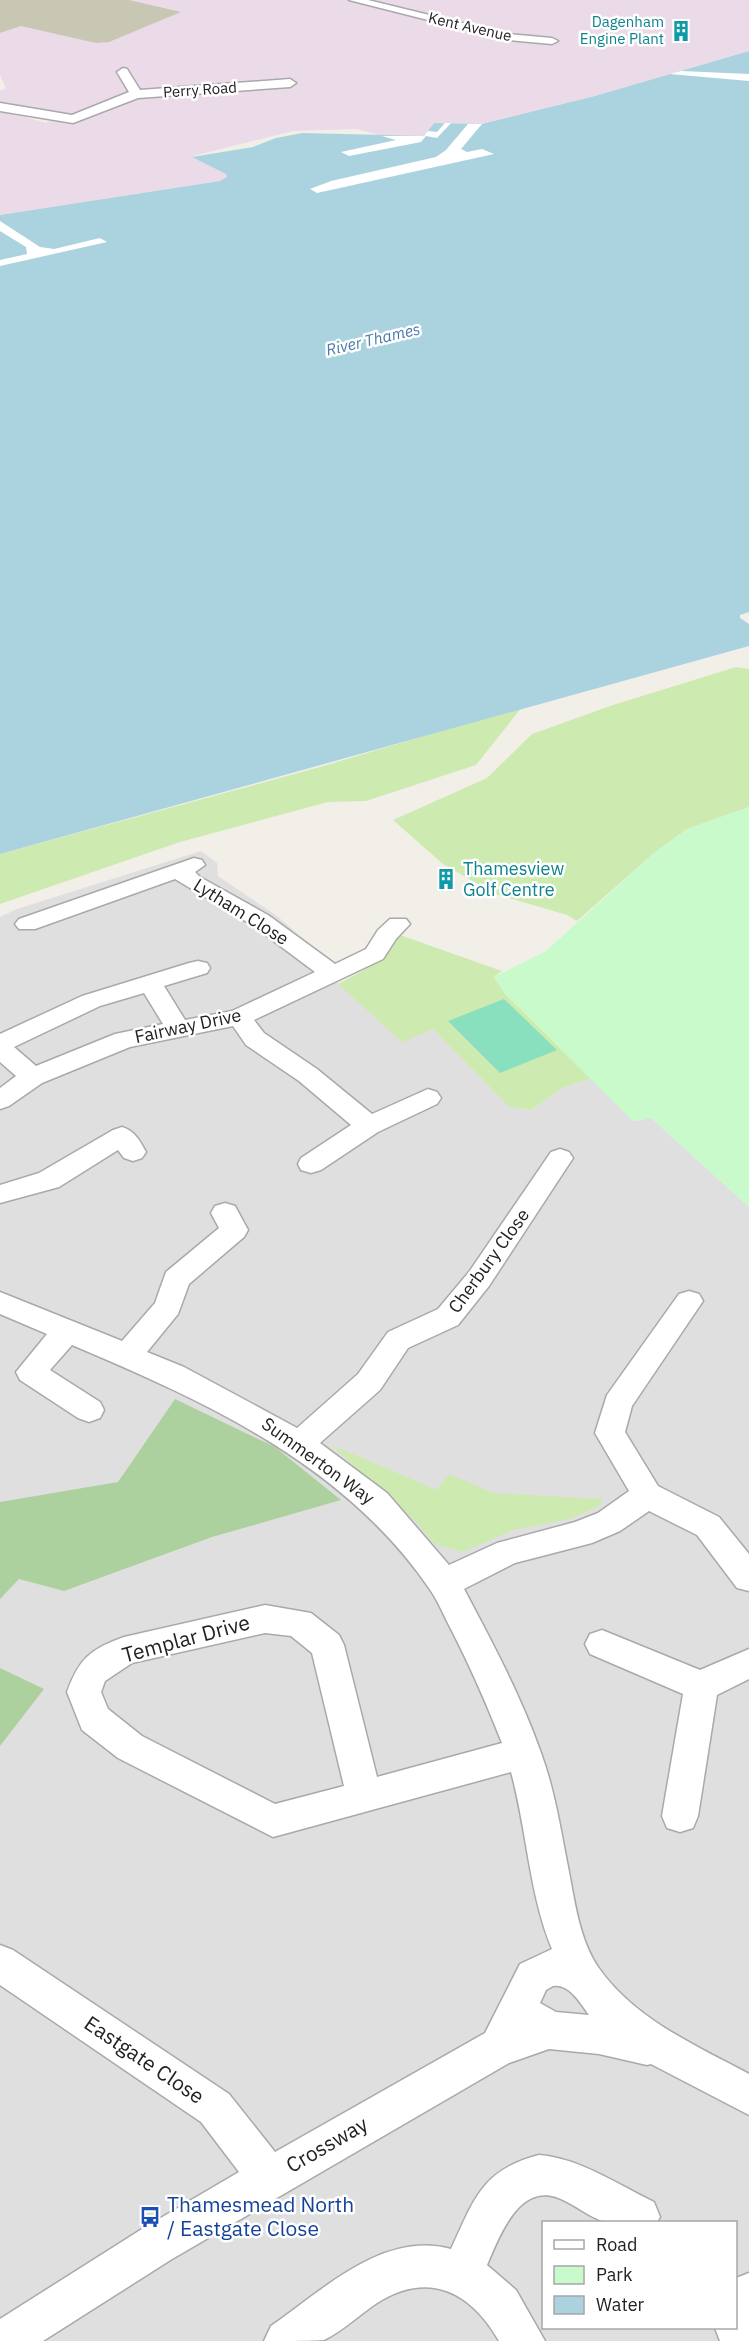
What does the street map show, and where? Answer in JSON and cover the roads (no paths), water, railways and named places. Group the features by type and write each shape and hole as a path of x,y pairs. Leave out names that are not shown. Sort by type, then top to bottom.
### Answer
{"street":[{"name":"Kent Avenue","path":"354,0 507,37 552,41"},
{"path":"123,72 136,94"},
{"name":"Perry Road","path":"0,107 73,119 136,94 290,83"},
{"name":"Lytham Close","path":"27,924 189,867 192,882 260,920 333,974"},
{"name":"Fairway Drive","path":"0,1100 33,1077 124,1040 239,1017 375,954 386,936 398,924"},
{"path":"33,1077 5,1042 91,1001 198,968"},
{"path":"139,987 178,1028"},
{"path":"239,1017 255,1039 308,1075 369,1126"},
{"path":"311,1164 369,1126 428,1098"},
{"path":"0,1194 49,1180 122,1136 133,1152"},
{"name":"Cherbury Close","path":"299,1444 369,1382 398,1341 448,1317 479,1279 560,1158"},
{"path":"126,1356 168,1307 176,1279 234,1230 225,1213"},
{"path":"689,1300 618,1403 610,1433 647,1495 708,1526 749,1578"},
{"name":"Summerton Way","path":"0,1302 235,1405 299,1444 376,1502 444,1583 491,1674 524,1753 539,1809 559,1921 587,1984"},
{"path":"67,1331 31,1372 89,1410"},
{"path":"444,1583 508,1552 581,1534 609,1522 647,1495"},
{"name":"Templar Drive","path":"364,1797 327,1645 299,1623 265,1618 124,1651 91,1672 84,1692 94,1719 130,1747 273,1821 364,1797 524,1753"},
{"path":"602,1644 701,1686 749,1663"},
{"path":"680,1816 701,1686"},
{"path":"499,2048 532,1985 559,1921"},
{"name":"Eastgate Close","path":"0,1963 215,2108 269,2178"},
{"name":"Crossway","path":"532,1985 548,1968 560,1967 572,1970 611,2012 671,2054 749,2095"},
{"name":"Crossway","path":"5,2341 157,2244 499,2048 557,2031 576,2028 586,2021 591,2011 587,1984"},
{"path":"532,1985 530,2015 557,2031"},
{"name":"Crossway","path":"557,2031 630,2040 671,2054"},
{"path":"460,2274 498,2199 515,2182 525,2176 548,2174 559,2177 639,2217"},
{"path":"286,2341 386,2274 423,2266 442,2268 460,2274 492,2296 505,2311 523,2341"}],"water":[{"name":"River Thames","path":"749,51 749,612 740,615 740,618 749,624 749,646 0,854 0,215 220,181 227,177 226,174 192,157 253,147 276,138 302,133 424,136 434,123 482,124 595,96"}],"place":[{"name":"Dagenham Engine Plant","path":"681,31"},
{"name":"Thamesview Golf Centre","path":"446,879"},
{"name":"Thamesmead North / Eastgate Close","path":"150,2217"}]}
